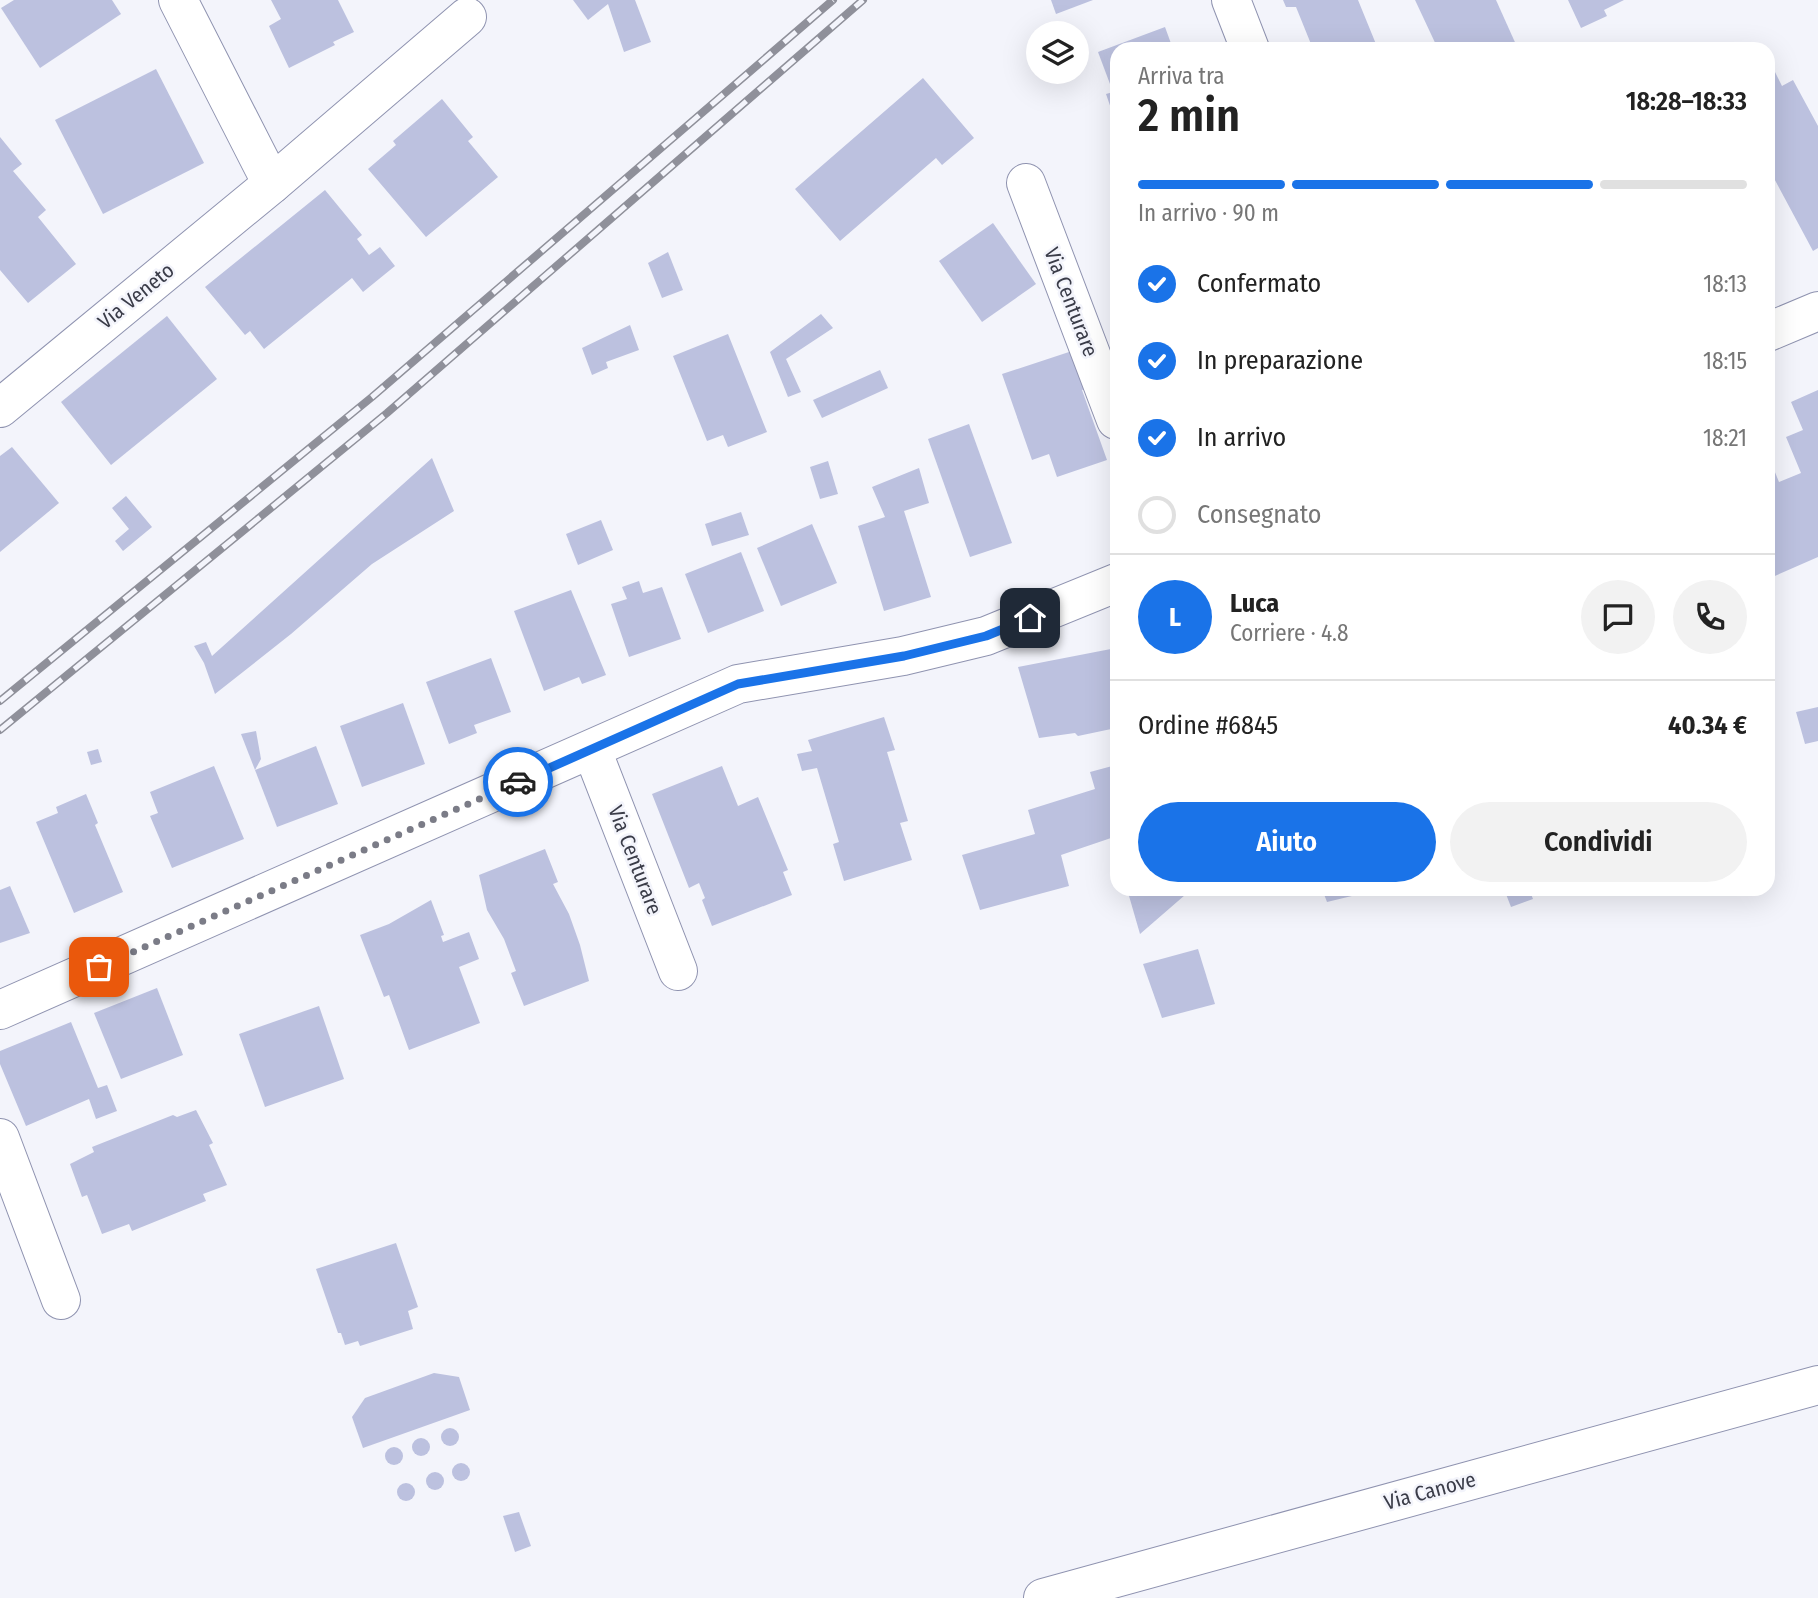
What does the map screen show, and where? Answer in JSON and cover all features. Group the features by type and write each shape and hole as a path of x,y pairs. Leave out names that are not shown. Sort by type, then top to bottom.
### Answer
{"street":[{"path":"178,0 272,184"},
{"path":"1231,0 1247,42"},
{"name":"Via Veneto","path":"0,408 272,184 467,18"},
{"name":"Via Centurare","path":"1026,183 1110,404"},
{"path":"1775,329 1818,311"},
{"path":"0,1010 738,684 904,656 986,636 1110,585"},
{"name":"Via Centurare","path":"592,750 678,971"},
{"path":"0,1138 61,1300"},
{"name":"Via Canove","path":"1043,1598 1818,1385"}],"building":[{"path":"14,0 112,0 121,14 40,68 1,8"},
{"path":"271,0 338,0 354,32 333,42 335,45 289,68 269,26 281,19"},
{"path":"573,0 635,0 651,42 624,52 608,4 588,20"},
{"path":"1051,0 1093,0 1056,14"},
{"path":"1283,0 1358,0 1375,42 1310,42 1296,7 1286,7"},
{"path":"1415,0 1496,0 1515,42 1435,42"},
{"path":"1568,0 1624,0 1604,10 1607,16 1581,28"},
{"path":"1165,27 1170,42 1125,42"},
{"path":"1110,48 1110,84 1098,52"},
{"path":"156,69 204,163 103,214 55,120"},
{"path":"1775,72 1782,86 1793,80 1818,126 1818,248 1813,251 1775,180"},
{"path":"923,78 974,138 942,165 936,158 840,241 795,189"},
{"path":"442,99 473,137 468,141 498,177 426,237 368,169 396,145 393,141"},
{"path":"0,137 22,164 13,171 46,210 38,217 76,264 28,303 0,270"},
{"path":"325,190 362,235 357,239 369,255 380,247 395,266 363,292 352,278 264,349 250,331 245,335 205,287"},
{"path":"993,223 1036,284 982,322 939,261"},
{"path":"668,252 683,290 662,298 648,263"},
{"path":"821,314 833,328 786,359 801,392 788,397 770,352"},
{"path":"167,316 217,379 111,465 61,402"},
{"path":"630,325 639,350 606,362 608,368 592,375 582,348"},
{"path":"728,334 767,432 728,447 723,435 707,441 673,356"},
{"path":"1072,351 1085,389 1082,390 1107,460 1057,477 1049,454 1032,460 1002,374"},
{"path":"880,370 888,388 822,418 813,400"},
{"path":"1818,390 1818,557 1775,576 1775,472 1779,482 1801,473 1786,437 1803,430 1791,402"},
{"path":"969,424 1012,543 970,557 928,439"},
{"path":"12,447 59,503 0,552 0,456"},
{"path":"432,458 454,511 372,564 291,634 215,694 204,663 194,646 206,642 212,656"},
{"path":"828,461 838,494 820,499 810,467"},
{"path":"919,468 929,503 904,511 931,597 884,611 858,526 885,517 872,487"},
{"path":"126,496 152,527 123,551 115,541 129,529 112,508"},
{"path":"741,512 749,535 712,546 705,524"},
{"path":"601,520 613,550 578,565 566,534"},
{"path":"812,524 837,583 781,606 757,548"},
{"path":"741,552 764,611 708,633 685,574"},
{"path":"639,581 643,593 662,587 681,639 629,657 611,604 627,599 622,587"},
{"path":"571,590 606,675 582,684 579,677 544,691 514,611"},
{"path":"1110,649 1110,729 1078,736 1075,733 1039,738 1018,667"},
{"path":"491,658 511,712 474,725 477,733 449,744 426,682"},
{"path":"403,703 425,764 362,787 340,726"},
{"path":"1818,707 1818,741 1805,744 1796,712"},
{"path":"884,717 895,750 887,752 908,821 900,823 912,860 844,881 833,844 839,842 817,768 802,771 797,754 812,751 808,740"},
{"path":"256,731 261,759 255,770 241,734"},
{"path":"316,746 338,804 277,827 255,770"},
{"path":"98,749 102,762 91,765 87,752"},
{"path":"214,766 244,839 172,868 150,816 158,813 150,792"},
{"path":"722,766 738,806 758,797 788,870 783,872 792,895 712,926 699,883 689,888 652,794"},
{"path":"1110,767 1110,838 1061,855 1069,886 980,910 962,855 1035,834 1028,810 1095,789 1090,772"},
{"path":"86,794 98,823 95,825 123,892 74,913 36,822 58,813 56,807"},
{"path":"545,849 558,882 553,884 569,914 589,981 524,1006 511,973 516,971 504,939 487,910 479,875"},
{"path":"10,886 30,933 0,943 0,890"},
{"path":"1129,896 1184,896 1140,934"},
{"path":"1325,896 1352,896 1327,902"},
{"path":"1507,896 1532,896 1533,899 1511,907"},
{"path":"431,900 444,935 441,936 443,942 469,932 479,959 459,967 480,1023 409,1050 389,995 384,997 360,935 389,924"},
{"path":"1198,949 1215,1004 1162,1018 1143,964"},
{"path":"157,988 183,1055 121,1079 94,1013"},
{"path":"319,1006 344,1079 265,1107 239,1034"},
{"path":"71,1022 98,1088 107,1085 117,1111 96,1119 89,1099 26,1126 0,1064 0,1051"},
{"path":"196,1110 213,1143 209,1145 227,1185 203,1194 206,1201 132,1231 129,1224 102,1234 87,1195 82,1197 70,1164 94,1152 92,1147 173,1115 177,1117"},
{"path":"396,1243 418,1307 408,1311 413,1329 360,1346 358,1341 345,1345 341,1333 338,1333 316,1269"},
{"path":"434,1373 459,1377 470,1410 363,1448 352,1417 365,1398"},
{"path":"450,1428 456,1431 459,1437 456,1443 450,1446 444,1443 441,1437 444,1431"},
{"path":"421,1438 427,1441 430,1447 427,1453 421,1456 415,1453 412,1447 415,1441"},
{"path":"394,1447 400,1450 403,1456 400,1462 394,1465 388,1462 385,1456 388,1450"},
{"path":"461,1463 467,1466 470,1472 467,1478 461,1481 455,1478 452,1472 455,1466"},
{"path":"435,1472 441,1475 444,1481 441,1487 435,1490 429,1487 426,1481 429,1475"},
{"path":"406,1483 412,1486 415,1492 412,1498 406,1501 400,1498 397,1492 400,1486"},
{"path":"519,1512 531,1546 515,1552 503,1516"}],"railway":[{"path":"0,701 372,397 833,0"},
{"path":"0,730 387,413 863,0"}],"way so far":[{"path":"99,967 518,782"}],"route":[{"path":"518,782 738,684 904,656 986,636 1030,618"}]}
